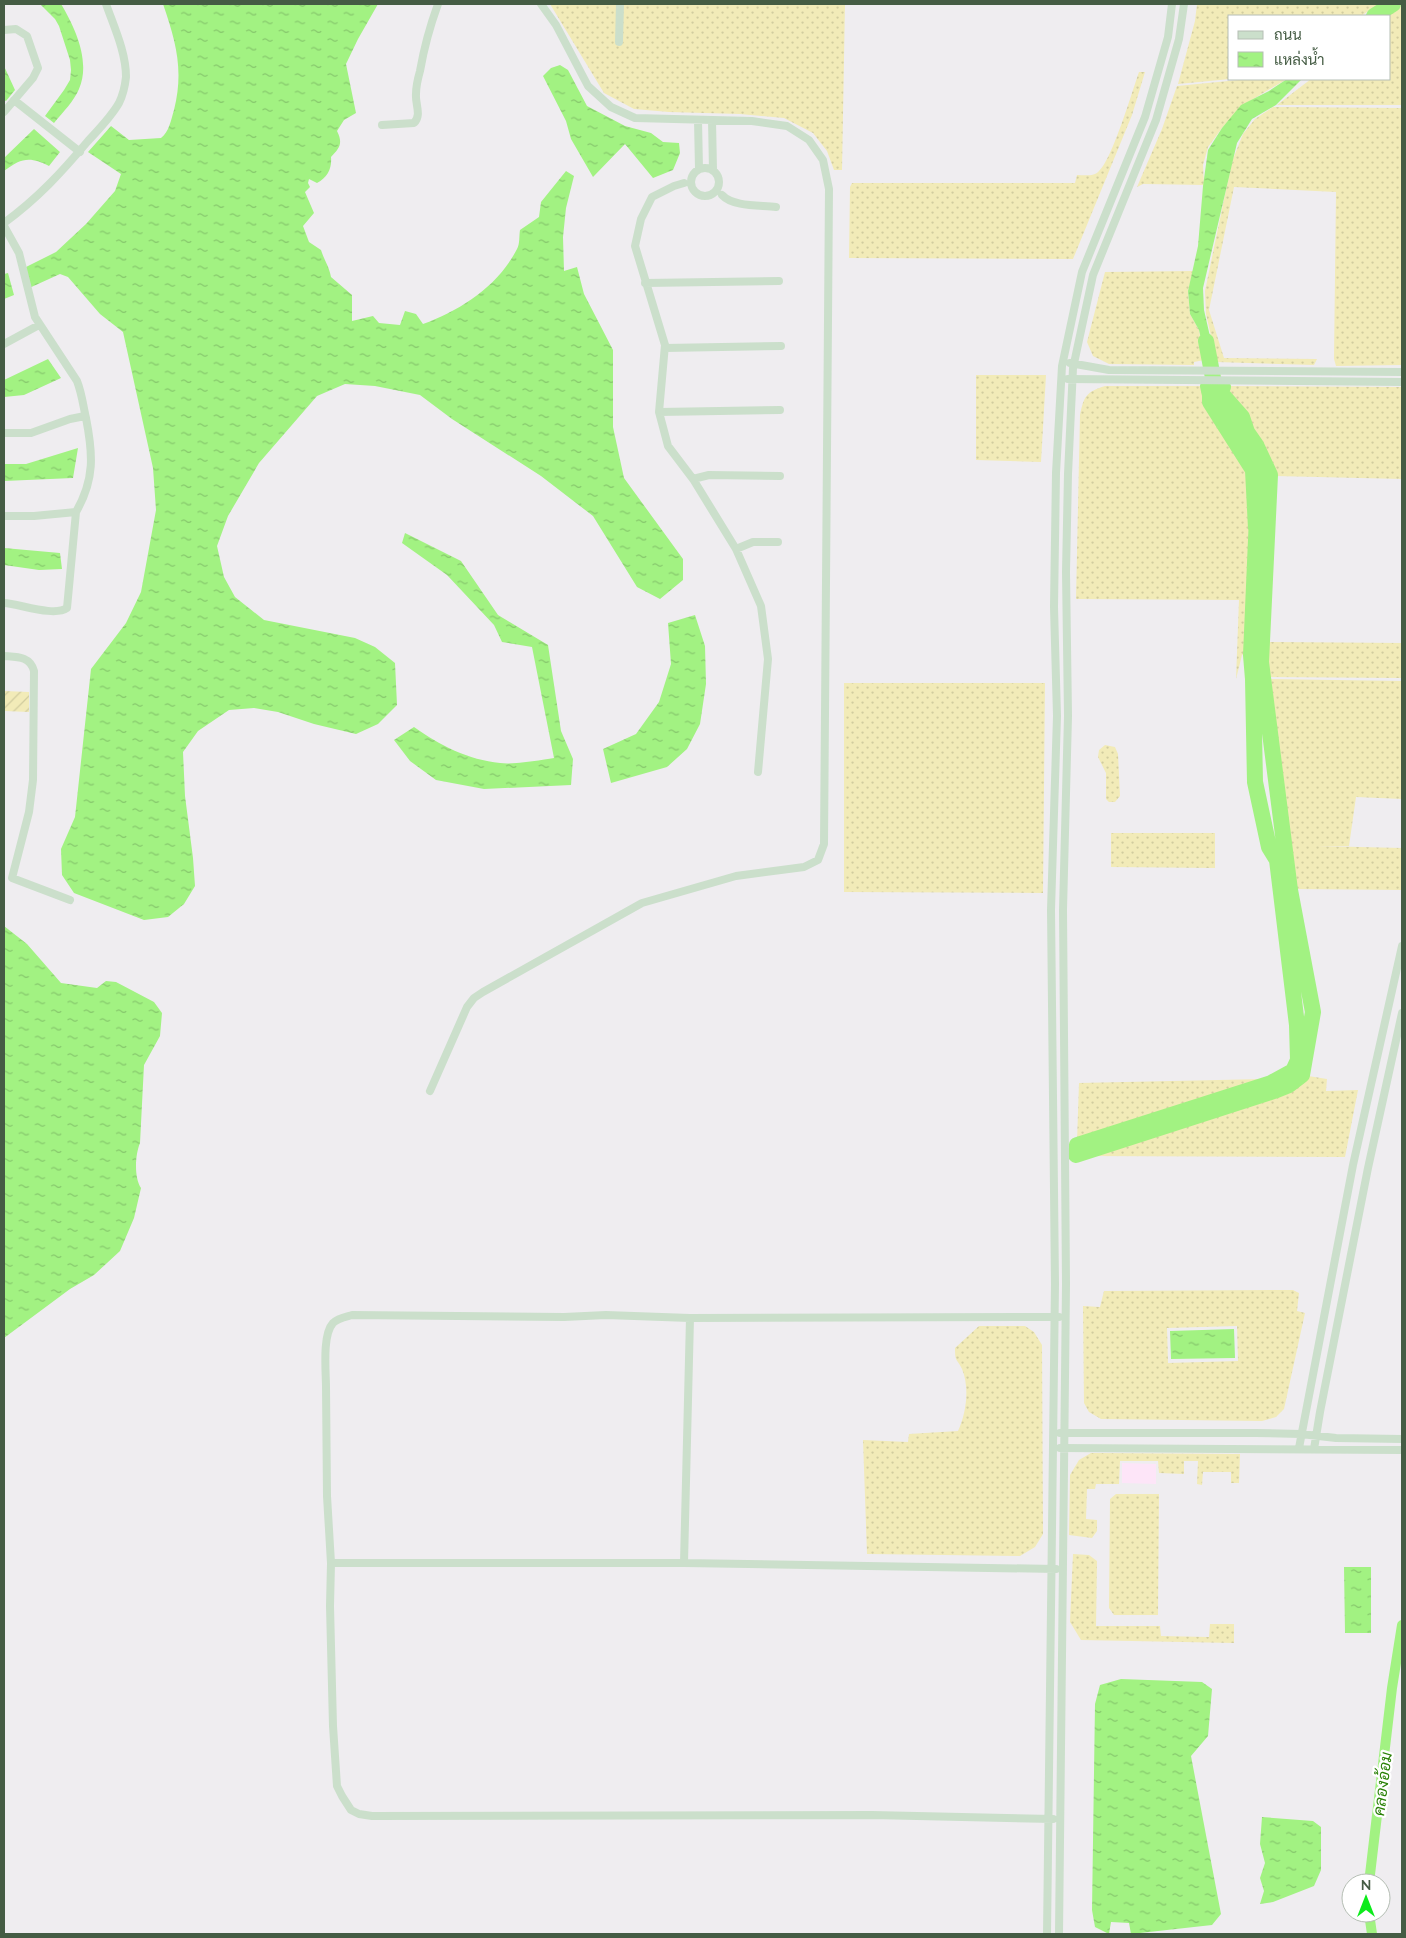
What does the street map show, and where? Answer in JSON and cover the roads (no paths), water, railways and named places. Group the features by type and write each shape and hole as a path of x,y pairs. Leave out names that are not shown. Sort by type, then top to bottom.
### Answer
{"street":[{"path":"4,603 48,611 62,611 67,608 76,512 84,498 92,454 84,401 77,381 35,318 23,268 11,236 4,225 52,184 109,117 124,92 126,77 123,53 106,4"},
{"path":"382,125 414,123 417,120 416,94 426,36 438,4"},
{"path":"430,1091 467,1007 478,995 642,903 736,876 804,867 818,860 824,844 829,189 823,160 809,140 787,126 752,121 635,118 611,107 588,86 556,25 541,4"},
{"path":"619,42 620,4"},
{"path":"1047,1934 1054,1317 1051,910 1057,716 1054,607 1056,473 1061,379 1082,272 1145,117 1168,37 1172,4"},
{"path":"1059,1934 1066,1317 1063,910 1068,716 1066,562 1073,379 1074,364 1093,275 1156,120 1176,53 1184,4"},
{"path":"4,30 16,29 27,36 38,68 33,78 4,112"},
{"path":"14,100 80,152"},
{"path":"698,120 699,169"},
{"path":"712,120 713,170"},
{"path":"758,772 768,659 761,606 736,549 693,479 668,446 660,412 665,348 635,246 641,219 652,197 674,186 684,184 699,169 709,168 713,170 719,178 722,195 726,199 776,207"},
{"path":"692,176 691,181 694,190"},
{"path":"684,184 702,196 722,195"},
{"path":"711,195 718,188 719,184"},
{"path":"645,283 779,281"},
{"path":"4,344 39,325"},
{"path":"665,348 781,346"},
{"path":"1063,362 1109,370 1402,372"},
{"path":"1061,379 1402,382"},
{"path":"660,412 780,410"},
{"path":"4,433 31,432 85,416"},
{"path":"693,479 708,475 780,476"},
{"path":"4,516 34,516 76,512"},
{"path":"736,549 753,542 778,542"},
{"path":"4,656 28,660 34,671 33,780 29,812 12,878"},
{"path":"4,876 70,900"},
{"path":"1299,1448 1353,1165 1402,946"},
{"path":"1314,1449 1368,1168 1402,1013"},
{"path":"1060,1818 872,1815 372,1816 351,1810 337,1786 333,1716 330,1606 331,1563 327,1496 327,1339 332,1324 340,1318 352,1315 564,1317 606,1315 690,1318 1066,1317"},
{"path":"684,1563 690,1318"},
{"path":"1053,1433 1301,1434 1336,1438 1402,1439"},
{"path":"1053,1448 1402,1450"},
{"path":"331,1563 684,1563 1063,1569"}],"water":[{"path":"40,4 61,4 76,34 82,56 82,79 79,89 54,123 45,116 70,80 70,60 59,26 55,19"},
{"path":"163,4 378,4 346,64 356,113 344,120 337,131 340,145 331,157 331,165 327,175 317,183 309,179 310,187 305,192 314,213 303,226 309,242 321,250 331,277 352,295 352,321 373,316 379,323 400,325 405,311 416,314 423,324 464,304 500,274 518,247 520,230 539,217 541,202 566,171 574,176 566,208 563,237 564,271 577,267 584,294 613,350 613,427 624,478 683,559 683,580 660,599 637,587 593,516 541,476 452,419 420,395 375,386 345,384 317,396 259,463 228,516 217,546 224,577 235,597 264,620 355,638 375,647 395,663 397,705 378,724 356,734 314,724 278,712 254,708 229,710 198,731 183,752 185,796 195,886 184,904 168,917 144,920 74,893 62,875 61,849 75,817 91,669 126,623 141,592 156,510 153,468 123,332 100,314 68,277 60,274 27,289 24,268 56,252 86,224 115,191 121,174 88,152 111,126 129,140 161,138 168,129 177,96 178,69 172,31"},
{"path":"560,65 568,70 587,106 625,126 651,133 663,142 679,143 680,153 673,170 653,178 625,144 593,177 571,139 566,121 543,76 551,68"},
{"path":"4,66 15,90 6,101 4,100"},
{"path":"1286,80 1301,80 1276,105 1252,119 1237,143 1203,288 1204,310 1216,363 1203,363 1203,348 1199,330 1190,314 1188,291 1198,246 1208,150 1222,128 1241,105 1269,91"},
{"path":"34,129 60,152 49,166 36,161 26,160 16,163 4,171 4,158"},
{"path":"8,273 14,295 4,299 4,274"},
{"path":"48,359 61,378 24,395 4,397 4,380"},
{"path":"78,448 73,478 4,481 4,464 26,464"},
{"path":"405,533 461,561 498,615 548,645 561,731 573,759 571,785 484,789 436,780 410,761 394,740 414,727 455,751 477,759 512,763 554,758 532,647 502,642 494,625 447,575 402,543"},
{"path":"4,548 60,553 62,569 39,570 4,565"},
{"path":"695,615 705,646 706,684 700,724 687,749 667,767 611,783 603,749 636,734 659,702 671,664 668,623"},
{"path":"4,926 27,944 61,983 97,988 106,981 116,982 154,1002 162,1013 160,1036 144,1065 140,1143 136,1166 137,1178 141,1188 134,1218 120,1251 94,1275 70,1289 4,1338"},
{"path":"1234,1329 1235,1358 1171,1359 1170,1331"},
{"path":"1344,1567 1371,1567 1371,1633 1345,1633"},
{"path":"1121,1679 1202,1682 1212,1689 1208,1736 1191,1756 1221,1914 1212,1925 1131,1934 1129,1923 1111,1922 1109,1934 1095,1927 1092,1910 1095,1704 1100,1685"},
{"path":"1262,1817 1313,1821 1321,1827 1321,1870 1314,1886 1273,1902 1260,1904 1264,1891 1260,1878 1265,1863 1260,1844"}],"waterway":[{"path":"1376,15 1393,4"},
{"path":"1206,341 1218,404 1259,471 1251,655 1255,782 1269,847 1277,860 1297,1025 1298,1060 1293,1071 1271,1083 1077,1145 1076,1155 1274,1091 1289,1085 1302,1075 1313,1012 1290,890 1261,662 1270,475 1256,445 1247,432 1242,417 1220,392 1223,387 1208,386 1210,402 1253,470 1256,528"},
{"name":"คลองอ้อม","path":"1370,1873 1392,1688 1402,1625"},
{"name":"คลองอ้อม","path":"1370,1923 1372,1934"}]}
